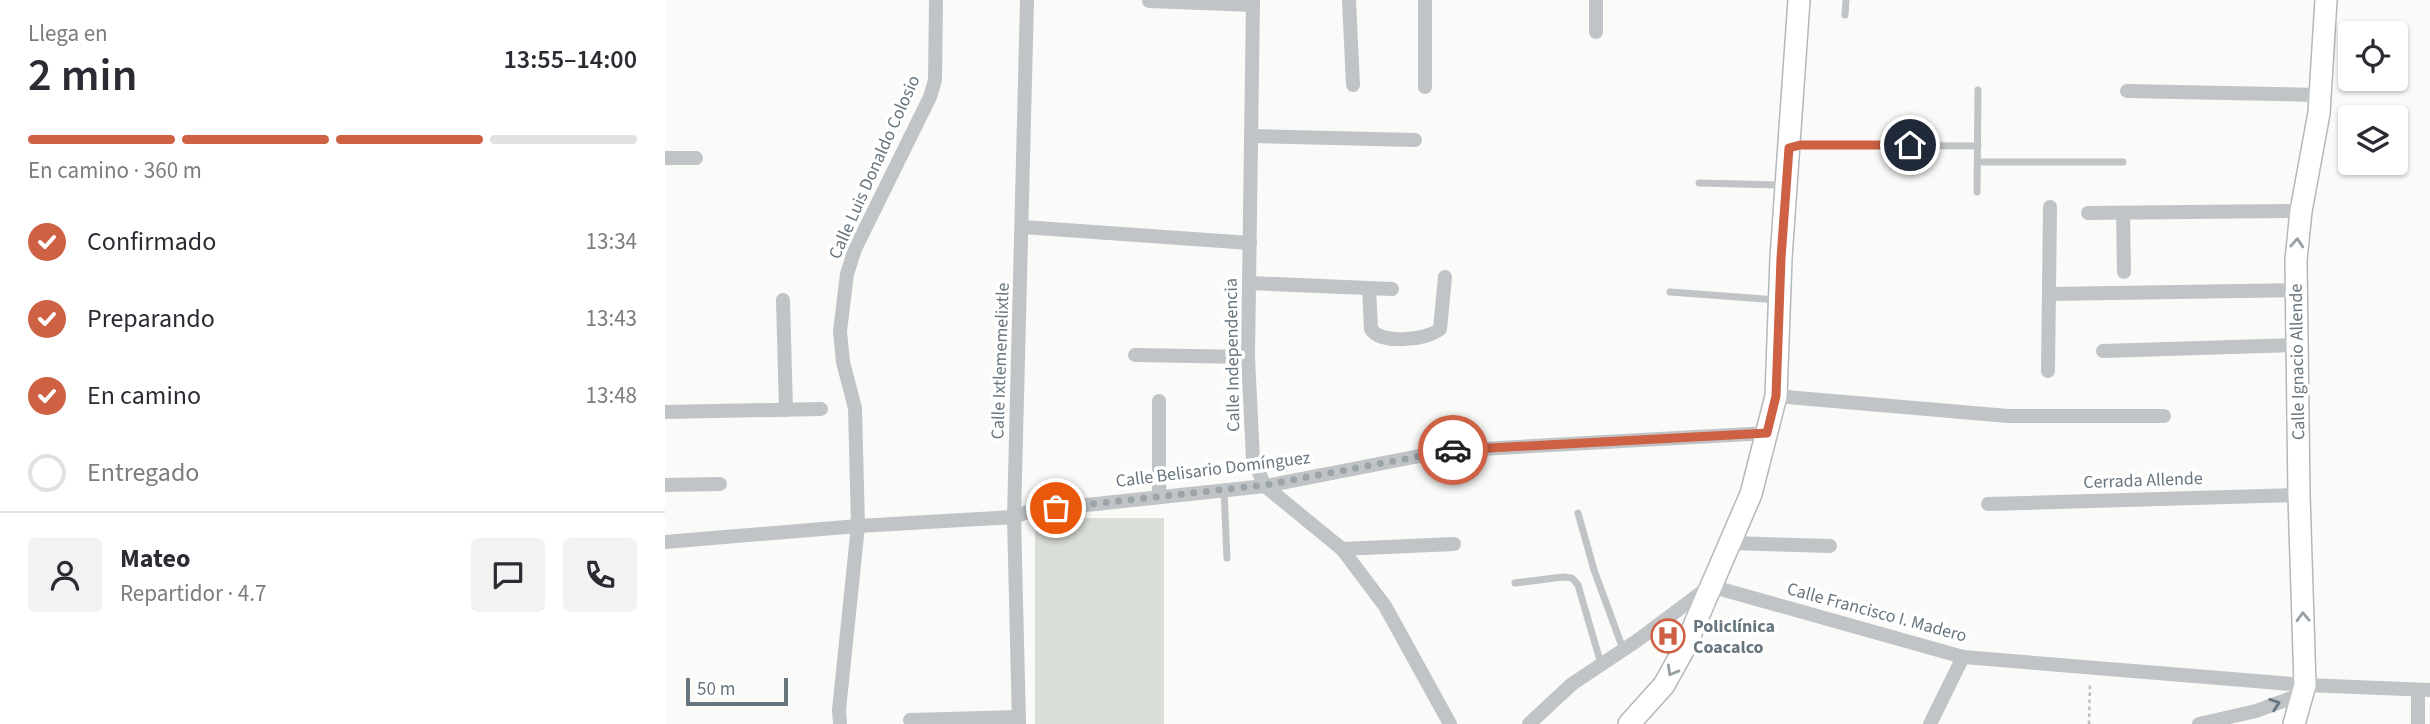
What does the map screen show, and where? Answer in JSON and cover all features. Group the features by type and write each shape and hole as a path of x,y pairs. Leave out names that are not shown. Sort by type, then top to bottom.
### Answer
{"street":[{"name":"Calle Luis Donaldo Colosio","path":"840,724 839,710 858,526 855,408 843,362 840,331 842,303 855,249 930,97 935,80 936,0"},
{"name":"Calle Ixtlememelixtle","path":"1019,720 1014,517 1027,0"},
{"path":"1349,0 1353,85"},
{"path":"1425,0 1425,87"},
{"path":"1596,0 1596,32"},
{"path":"1629,724 1664,685 1684,649 1751,494 1776,396 1786,186 1799,0"},
{"name":"Calle Ignacio Allende","path":"2294,724 2304,690 2297,235 2319,113 2326,0"},
{"path":"1149,1 1253,2"},
{"name":"Calle Independencia","path":"1253,2 1248,357 1253,459 1265,485 1342,549 1385,607 1450,724"},
{"path":"2127,91 2320,95"},
{"path":"1251,136 1415,140"},
{"path":"665,158 696,158"},
{"path":"2048,371 2050,207"},
{"path":"2088,213 2301,211"},
{"path":"2123,213 2124,272"},
{"path":"1023,227 1250,243"},
{"path":"1369,288 1371,329 1374,334 1382,338 1424,338 1440,328 1445,277"},
{"path":"1249,284 1392,289"},
{"path":"2049,294 2297,290"},
{"path":"783,300 786,410"},
{"path":"2103,351 2298,345"},
{"path":"1135,355 1248,357"},
{"path":"1776,396 2008,416 2164,416"},
{"path":"1159,401 1159,497"},
{"path":"665,412 821,409"},
{"name":"Calle Belisario Domínguez","path":"665,542 858,526 1014,517 1030,511 1265,485 1445,451 1767,433"},
{"path":"665,485 720,484"},
{"name":"Cerrada Allende","path":"1988,504 2299,495"},
{"path":"1730,543 1830,546"},
{"path":"1342,549 1454,544"},
{"path":"1529,724 1549,704 1601,664 1710,586"},
{"name":"Calle Francisco I. Madero","path":"1710,586 1963,657 2090,667 2304,690 2424,690"},
{"path":"1930,724 1963,657"},
{"path":"2199,724 2256,711 2304,690"},
{"path":"2419,724 2424,690"},
{"path":"910,720 1019,720"}],"lane":[{"path":"1845,15 1846,0"},
{"path":"1977,192 1978,89"},
{"path":"1789,148 1800,145 1978,146"},
{"path":"1977,162 2123,162"},
{"path":"1699,183 1786,186"},
{"path":"1670,292 1780,300"},
{"path":"1224,490 1227,558"},
{"path":"1578,513 1594,570 1623,649"},
{"path":"1515,583 1572,578 1578,584 1601,664"},
{"path":"1638,724 1653,698"}],"path":[{"path":"2089,724 2090,667"}],"shaded area":[{"path":"1035,518 1164,518 1164,724 1035,724"}],"way so far":[{"path":"1056,508 1265,485 1453,450"}],"place":[{"name":"Policlínica Coacalco","path":"1668,636"}],"route":[{"path":"1453,450 1767,433 1776,396 1781,258 1789,148 1800,145 1910,145"}]}
